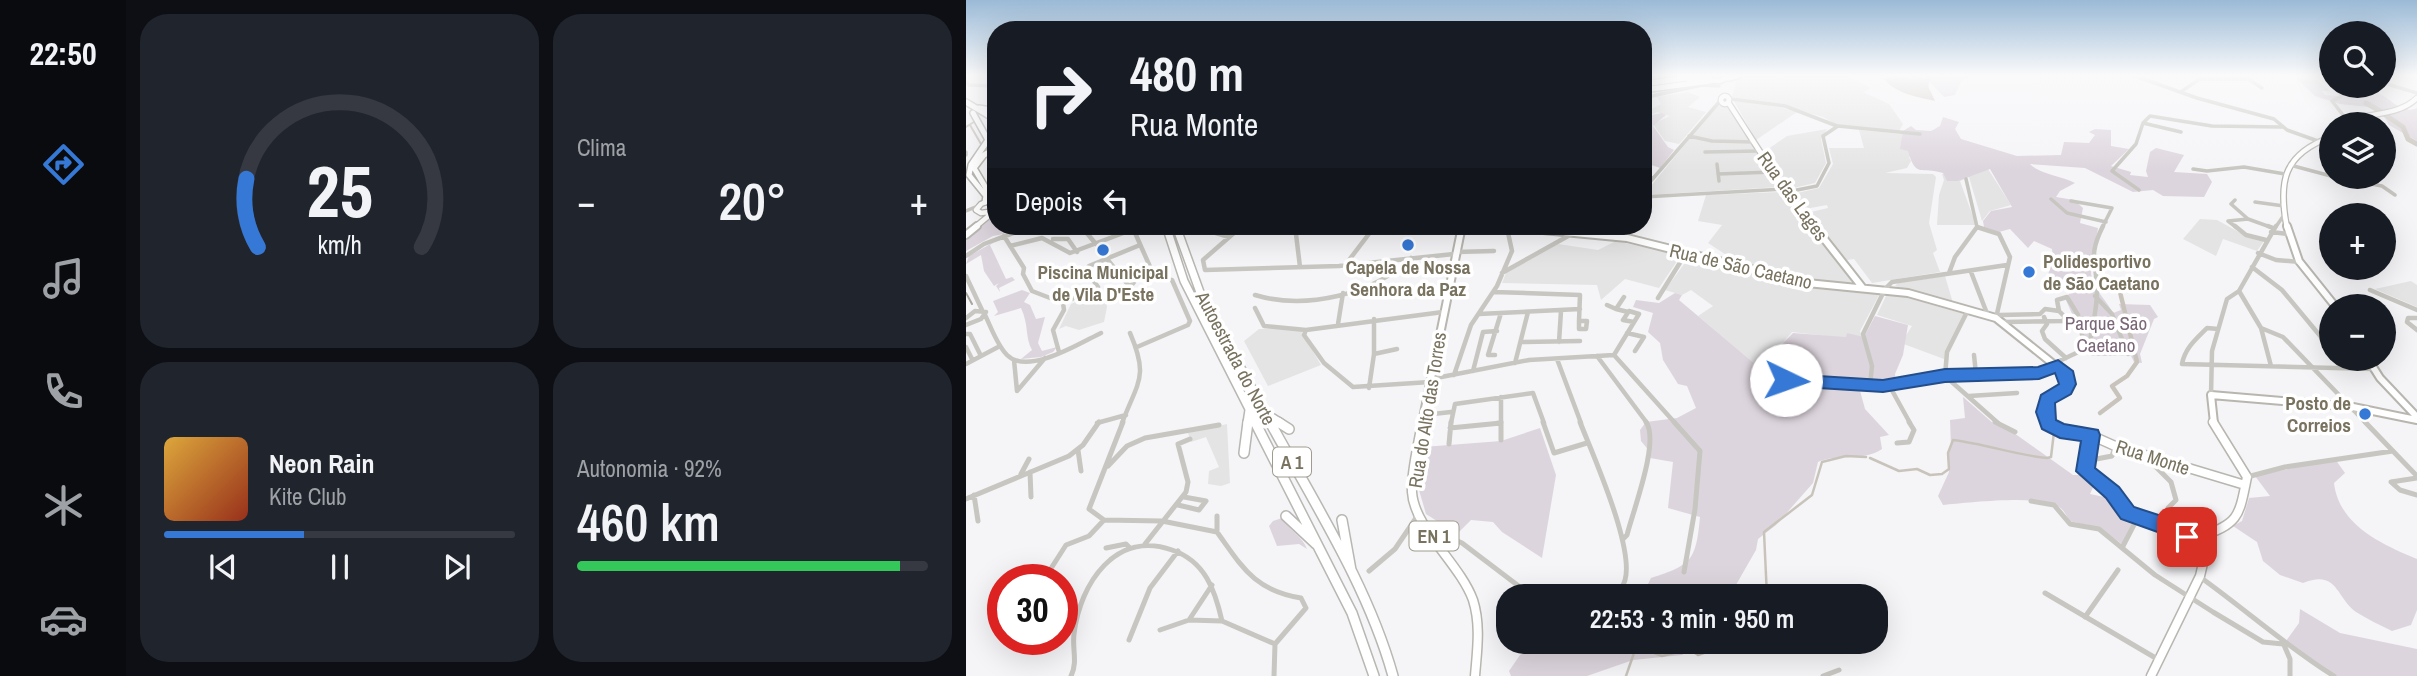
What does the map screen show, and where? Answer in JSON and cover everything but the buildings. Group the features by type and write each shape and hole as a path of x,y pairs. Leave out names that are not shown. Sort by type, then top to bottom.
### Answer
{"highway":[{"path":"972,108 987,119"},
{"path":"966,109 987,116"},
{"path":"975,111 987,111"},
{"path":"975,111 987,135"},
{"path":"987,145 977,162 975,173 987,191"},
{"path":"985,202 986,196 969,175 969,169 987,154"},
{"name":"Autoestrada do Norte","path":"1169,235 1184,281 1352,613 1374,676"},
{"name":"Autoestrada do Norte","path":"1179,235 1201,295 1351,571 1387,654 1393,676"},
{"path":"1244,453 1249,410"},
{"path":"1266,412 1289,429"},
{"path":"1286,516 1290,524 1317,545"},
{"path":"1342,520 1351,571"}],"main road":[{"name":"Rua das Lages","path":"1731,108 1786,191 1862,287"},
{"path":"2388,112 2408,108"},
{"path":"2318,141 2307,146 2289,165 2284,215 2300,262 2325,294"},
{"path":"966,234 978,223 979,210 985,202"},
{"path":"979,210 987,211"},
{"path":"966,234 987,218"},
{"name":"EN 1","path":"1455,253 1460,235"},
{"name":"Rua de São Caetano","path":"1596,235 1628,238 1807,284 1862,287"},
{"name":"Rua do Alto das Torres","path":"1455,253 1412,486 1419,514 1460,574 1473,601 1479,634 1475,676"},
{"path":"1862,287 1885,289 1996,319 2056,364"},
{"name":"Rua Monte","path":"2056,364 2067,375 2068,384 2065,389 2047,400 2047,421 2055,430 2091,435 2115,446 2246,481"},
{"path":"2376,371 2417,419"},
{"path":"2151,676 2200,576 2204,559 2200,537 2238,520 2246,481 2217,436 2213,424 2211,395 2353,407 2417,419"}],"street":[{"path":"1653,178 1689,136 1718,108"},
{"path":"1785,108 1823,118 1838,126 1920,134"},
{"path":"2230,108 2274,120 2282,127 2318,141"},
{"path":"2138,190 2112,172 2136,144 2143,123 2150,116 2212,126 2282,127"},
{"path":"2143,123 2181,132"},
{"path":"1652,197 1786,191 1817,186 1829,163 1823,136 1838,126"},
{"path":"1689,136 1712,141 1754,142"},
{"path":"1705,152 1758,151"},
{"path":"1717,164 1719,181"},
{"path":"2289,165 2319,173"},
{"path":"2193,169 2207,171 2245,167 2286,174"},
{"path":"1718,174 1773,172"},
{"path":"1949,274 1955,257 1977,227 1966,179"},
{"path":"2386,189 2395,195"},
{"path":"2051,200 2062,211 2106,222"},
{"path":"1786,380 1889,385 1945,376 2039,373 2089,347 2095,296 2094,244 2106,222 2110,206 2071,201"},
{"path":"2235,201 2232,205 2248,219 2289,234"},
{"path":"2255,202 2284,206"},
{"path":"966,211 979,210"},
{"path":"2211,395 2214,363 2212,351 2227,299 2239,291 2258,253 2284,215"},
{"path":"2248,219 2228,221 2246,235 2266,240"},
{"path":"1977,227 1999,234 2010,257 1996,319"},
{"path":"1088,235 1096,244"},
{"path":"1052,240 1059,242 1068,253 1117,235"},
{"path":"1136,235 1155,278 1172,280 1190,323 1137,347"},
{"path":"1224,235 1228,237"},
{"path":"1231,235 1202,260 1205,271 1346,265 1494,251"},
{"path":"1296,235 1300,267"},
{"path":"1346,265 1368,235"},
{"path":"1454,375 1471,325 1494,292 1511,251 1508,235"},
{"path":"1501,274 1570,235"},
{"path":"966,256 1004,236 1032,291 1063,303 1098,286 1086,268 1140,245"},
{"path":"1010,246 1032,238 1068,239 1077,251"},
{"path":"1658,298 1686,253"},
{"path":"2258,253 2276,260 2300,262"},
{"path":"1255,295 1290,302 1343,293 1361,288 1411,258"},
{"path":"1107,259 1116,271 1130,287 1134,282 1125,271 1116,271"},
{"path":"1870,385 1873,380 1863,334 1885,289 1892,282 2007,265"},
{"path":"2252,267 2282,290 2319,334"},
{"path":"1972,272 1996,319"},
{"path":"966,276 1000,346 1014,360 1017,391 1045,358"},
{"path":"2370,290 2417,310"},
{"path":"2239,291 2261,328 2271,366"},
{"path":"1494,292 1580,295 1579,321"},
{"path":"1338,324 1343,293"},
{"path":"2059,311 2057,300 2066,296 2078,315 2085,349"},
{"path":"2095,296 2103,300 2126,351"},
{"path":"1616,309 1624,297"},
{"path":"1059,352 1053,330 1064,310 1063,303"},
{"path":"1607,305 1639,314 1614,355"},
{"path":"1255,308 1264,326 1306,330 1443,312"},
{"path":"1478,314 1580,309"},
{"path":"1996,319 2043,316 2063,321 2064,314 2059,311 2045,309 2043,316 2047,324 2042,331 2043,337 2066,358"},
{"path":"1945,376 1947,352 1968,310"},
{"path":"1559,342 1561,311"},
{"path":"1515,363 1528,312"},
{"path":"1628,312 1623,320 1634,322"},
{"path":"967,321 982,313"},
{"path":"967,321 982,313"},
{"path":"1495,355 1488,355 1501,313"},
{"path":"2417,318 2408,318 2407,322 2417,330"},
{"path":"1369,388 1374,354 1374,319"},
{"path":"2218,329 2207,328 2196,339 2184,354 2184,366 2214,363 2319,367"},
{"path":"2261,328 2283,337 2353,407 2417,477"},
{"path":"1306,330 1304,335 1324,363 1353,387 1369,388 1430,381 1515,363 1614,355 1671,415 1700,451 1697,496 1684,572"},
{"path":"1473,371 1483,332 1497,331"},
{"path":"1014,360 1045,358 1101,332"},
{"path":"1130,333 1137,347 1142,372 1107,467 1088,509 1104,520 1162,522 1217,532"},
{"path":"1627,333 1644,337 1635,351"},
{"path":"966,334 970,334 980,354"},
{"path":"1521,342 1580,341"},
{"path":"966,364 980,354 1000,346"},
{"path":"966,347 972,359"},
{"path":"1374,354 1397,349"},
{"path":"1974,355 1976,374"},
{"path":"1597,356 1646,419 1651,436 1629,527 1623,539"},
{"path":"1557,359 1623,539 1627,574 1622,584"},
{"path":"1945,376 1990,419 2002,428 2015,432"},
{"path":"1889,385 1914,430 1909,442 1897,443"},
{"path":"1449,444 1451,412 1455,404 1533,393 1554,453 1587,443"},
{"path":"1968,396 2017,393"},
{"path":"1501,397 1501,440"},
{"path":"1424,415 1451,412"},
{"path":"966,499 1078,450 1099,421 1127,414"},
{"path":"1450,428 1501,423"},
{"path":"1107,467 1126,446 1145,438 1219,425"},
{"path":"2091,435 2083,466 2087,473 2113,493 2127,513 2173,528 2187,537 2200,537"},
{"path":"1144,545 1183,496 1188,482 1178,443 1190,439"},
{"path":"2086,461 2112,456 2115,446"},
{"path":"1078,450 1082,471"},
{"path":"2246,481 2285,467 2394,451"},
{"path":"2143,454 2175,489 2177,497 2168,509 2173,528"},
{"path":"1020,475 1029,459"},
{"path":"1030,472 1031,497"},
{"path":"2417,477 2391,482 2400,490 2417,495"},
{"path":"974,495 978,521"},
{"path":"1178,505 1199,509 1206,501 1183,496"},
{"path":"2032,501 2054,505 2070,524 2099,529 2155,575 2263,642 2283,644 2334,676"},
{"path":"1369,571 1395,550 1419,514"},
{"path":"1217,516 1217,532 1240,567 1275,595 1301,597 1306,608 1275,644 1274,676"},
{"path":"2123,546 2138,517"},
{"path":"1054,564 1066,545 1089,536 1104,520"},
{"path":"1428,528 1441,530 1496,566 1514,584"},
{"path":"1106,548 1126,544 1129,547"},
{"path":"1071,676 1078,659 1073,638 1076,622 1090,588 1106,565 1129,547 1144,545 1178,551 1194,560 1212,584 1222,621"},
{"path":"1129,640 1150,588 1178,551"},
{"path":"2085,617 2118,570"},
{"path":"2200,576 2271,629 2283,644 2290,659 2290,676"},
{"path":"1189,620 1212,584"},
{"path":"2045,593 2159,660"},
{"path":"1160,630 1189,620 1222,621 1275,644"},
{"path":"1823,676 1839,670"}],"shaded area":[{"path":"1652,108 1690,108 1706,112 1679,144 1665,141 1653,124 1670,116 1657,112 1652,114"},
{"path":"1715,108 1732,108 1779,187 1652,195 1652,185"},
{"path":"1738,108 1781,108 1797,112 1756,140"},
{"path":"1791,108 1891,108 1903,124 1899,131 1837,125 1823,117"},
{"path":"1827,129 1821,139 1826,163 1815,183 1789,189 1764,152 1787,136"},
{"path":"1859,130 1902,134 1918,155 1909,157 1911,161 1907,168 1885,173 1933,174 1936,177 1929,223 1937,250 1933,253 1940,272 1872,283 1854,259 1847,260 1807,213 1828,208 1827,205 1805,209 1793,194 1819,188 1833,164 1829,148 1864,148"},
{"path":"1988,169 2011,205 1990,211 1982,221 1969,177 1960,181 1976,225 1937,225 1939,195 1944,180 1942,174 1963,172 1970,176"},
{"path":"1782,192 1852,279 1850,283 1814,283 1732,263 1734,260 1708,243 1722,225 1698,221 1706,195"},
{"path":"2200,219 2217,220 2246,236 2264,241 2257,251 2223,239 2216,256 2183,239"},
{"path":"1616,241 1681,255 1659,288 1625,279 1601,300 1597,285 1502,283 1506,273 1558,244 1598,250"},
{"path":"1690,256 1804,285 1878,292 1879,295 1860,331 1862,340 1792,332 1775,352 1756,365 1698,316 1713,306 1691,290 1682,295 1665,290"},
{"path":"1945,276 1953,303 1895,286 1898,283"},
{"path":"2411,281 2417,285 2417,307 2396,298 2396,294 2387,294 2375,289"},
{"path":"1105,290 1107,307 1104,322 1079,330 1066,326 1059,329 1071,304"},
{"path":"1887,294 1964,314 1944,359 1901,343 1912,326 1877,315"},
{"path":"1259,329 1300,329 1321,365 1268,386 1244,341"},
{"path":"1227,424 1230,483 1221,486 1208,484 1209,471 1219,467 1206,437 1191,442 1188,433"}],"green space":[{"path":"2370,108 2417,108 2417,141 2396,129 2396,112 2377,112"},
{"path":"1652,115 1666,115 1653,126 1668,147 1674,150 1660,168 1652,165"},
{"name":"Parque São Caetano","path":"1943,117 1959,122 1955,129 1961,139 2017,156 2061,155 2064,142 2089,143 2095,135 2089,132 2095,129 2111,130 2111,146 2129,149 2111,166 2131,172 2130,175 2148,177 2146,171 2150,152 2156,148 2184,155 2174,172 2207,174 2212,182 2204,197 2163,196 2153,190 2133,192 2085,168 2030,164 2075,183 2060,191 2056,197 2074,200 2083,208 2080,223 2098,228 2091,276 2113,313 2121,310 2119,304 2150,305 2158,317 2154,319 2140,354 2142,363 2134,362 2131,356 2091,356 2065,298 2070,293 2046,280 2053,261 2052,249 2034,241 2028,248 2010,229 1999,232 1984,227 1983,221 1991,211 2012,207 1990,169 1958,181 1947,181 1943,173 1917,168 1908,151 1900,149 1903,131 1911,126 1916,130 1931,131 1940,126"},
{"path":"987,220 987,235 998,235 966,251 966,237"},
{"path":"994,242 990,245 1006,279 1012,277 1015,280 999,288 1000,292 996,286 999,283 994,286 984,271 981,255 966,264 969,256"},
{"path":"1022,290 1030,293 1024,302 1030,305 1036,319 1045,317 1038,343 1042,351 1057,347 1053,352 1041,357 1021,359 1032,350 1021,308 994,316 998,312 993,301"},
{"path":"1675,293 1682,295 1679,300 1755,364 1793,333 1846,337 1847,333 1864,337 1875,316 1908,325 1903,355 1895,374 1896,384 1859,387 1865,409 1889,435 1880,437 1882,449 1867,455 1818,462 1813,483 1776,525 1758,539 1756,550 1736,584 1648,584 1651,578 1675,569 1689,559 1694,552 1700,517 1668,508 1673,462 1650,458 1651,453 1641,441 1640,430 1646,422 1677,418 1696,408 1687,386 1678,384 1663,360 1660,343 1648,332 1653,313 1633,307 1636,300 1659,303"},
{"path":"1963,397 1994,424 2014,433 2073,475 2084,475 2094,485 2090,494 2118,500 2135,517 2122,544 2100,528 2069,521 2059,507 2050,503 2003,500 1943,505 1938,496 1949,472 1947,454 1951,447 1950,420 1965,418"},
{"path":"1540,428 1556,475 1542,558 1502,532 1493,522 1471,520 1457,534 1426,514 1419,490 1423,447 1501,441"},
{"path":"2335,459 2345,473 2334,483 2338,498 2353,522 2376,539 2417,559 2417,610 2411,625 2392,631 2356,612 2330,582 2315,580 2303,583 2280,575 2263,561 2257,542 2233,526 2242,521 2249,498 2270,496 2255,476"},
{"path":"1282,518 1307,549 1299,544 1277,546 1269,526 1273,521"},
{"path":"2300,609 2340,633 2417,649 2417,676 2336,676 2286,641 2299,623"},
{"path":"1683,654 1633,660 1587,676 1511,676 1509,671 1520,655"}],"waterway":[{"path":"2374,108 2380,111"},
{"path":"966,127 974,122"},
{"path":"2396,122 2403,127 2408,139 2417,144"},
{"path":"970,125 981,144"},
{"path":"2100,413 2120,398 2112,386 2127,376 2137,362 2120,292"},
{"path":"1870,458 1899,471 1917,469 1930,475 1942,474 1949,469 1948,453 1953,440 2047,458 2051,457 2054,432"},
{"path":"1766,584 1764,532 1812,495 1822,462 1846,456 1866,457"},
{"path":"1626,676 1634,654"},
{"path":"1657,654 1670,654"},
{"path":"1696,654 1701,654"}],"tram line":[{"path":"966,293 972,304"}],"place":[{"name":"Capela de Nossa Senhora da Paz","path":"1408,245"},
{"name":"Piscina Municipal de Vila D'Este","path":"1103,250"},
{"name":"Polidesportivo de São Caetano","path":"2029,272"},
{"name":"Posto de Correios","path":"2365,414"}],"route":[{"path":"1786,380 1804,379 1883,386 1945,376 2048,372 2058,366 2066,373 2068,384 2065,389 2047,400 2045,412 2048,424 2055,430 2091,435 2083,466 2085,471 2113,493 2127,513 2173,528 2187,537"}]}
